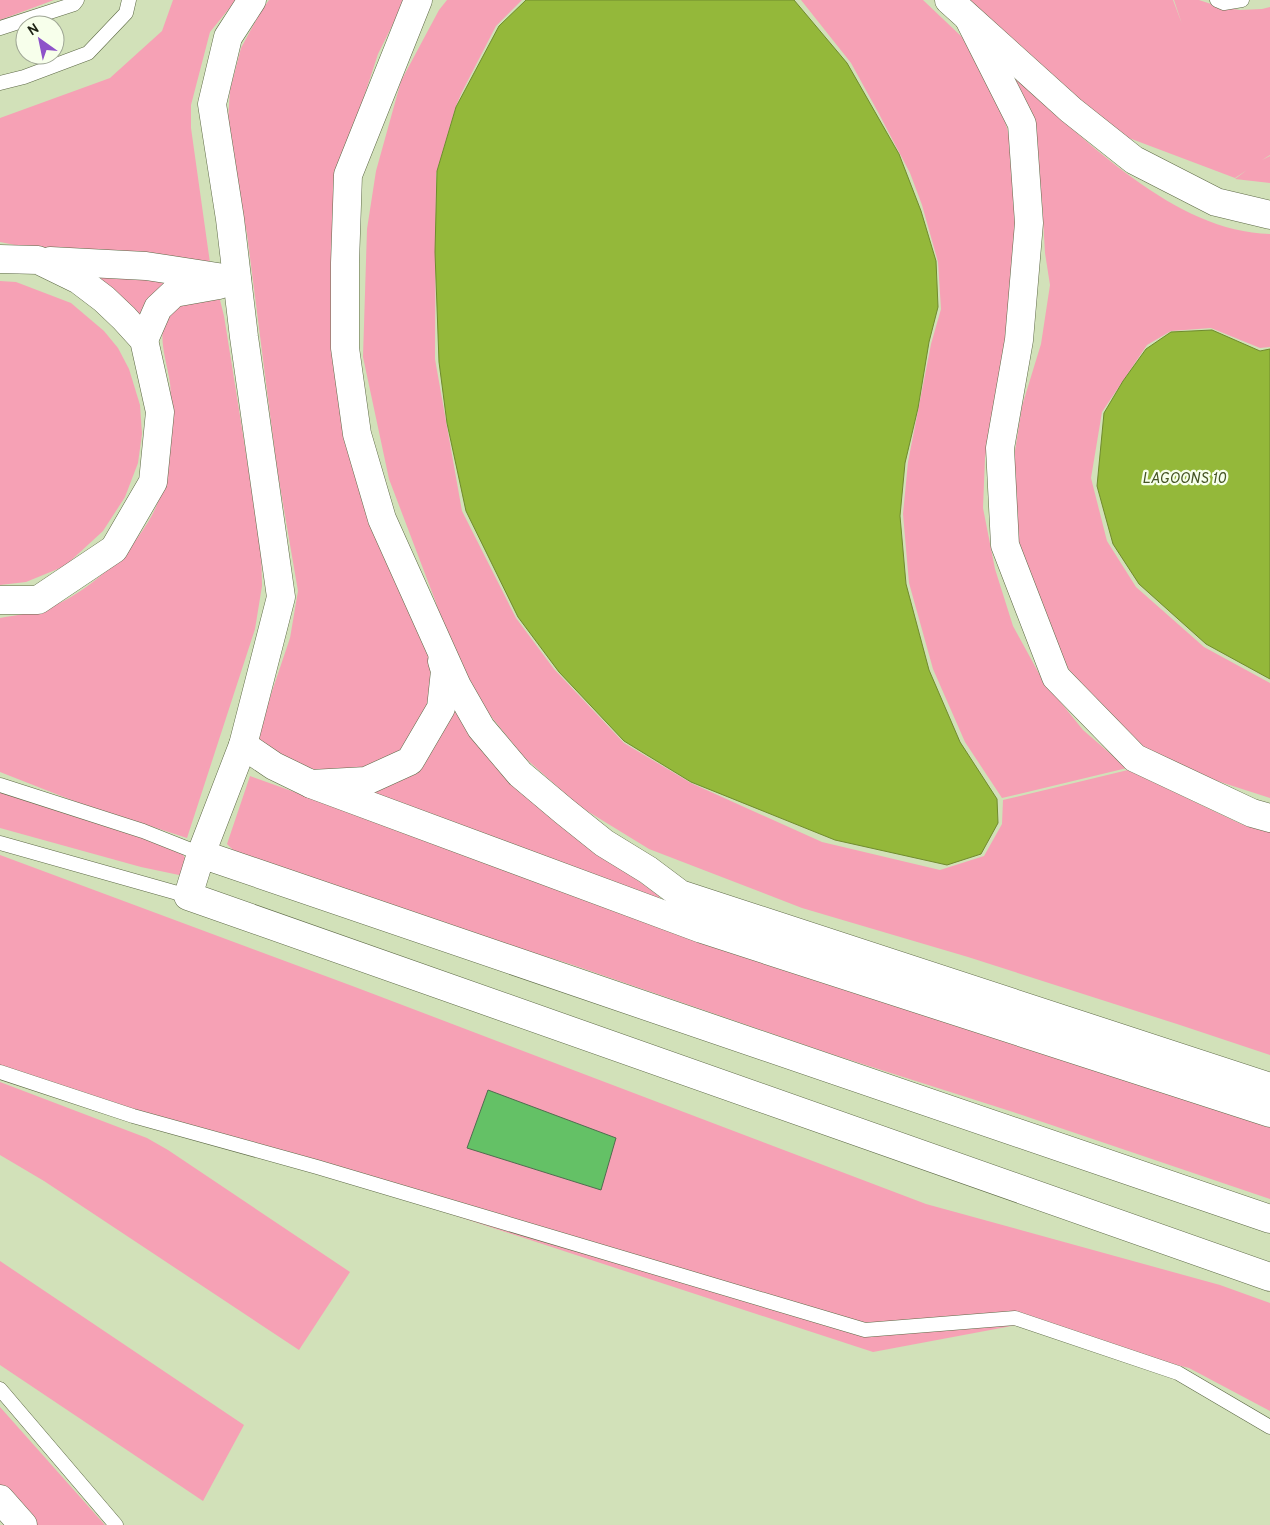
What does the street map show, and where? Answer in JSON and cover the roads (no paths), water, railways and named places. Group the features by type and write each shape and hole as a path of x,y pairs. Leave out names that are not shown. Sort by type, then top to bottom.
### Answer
{"street":[{"path":"252,0 228,37 212,104 230,220 281,597 243,745 201,854 188,896 1270,1277"},
{"path":"418,0 348,175 345,348 358,434 382,518 457,686 481,728 520,774 564,811 604,842 648,870 680,894 1270,1086"},
{"path":"948,0 1070,110 1134,160 1216,202 1270,215"},
{"path":"970,19 1022,124 1030,223 1018,340 1000,448 1005,545 1056,677 1134,758 1252,813 1270,818"},
{"path":"0,259 146,266 237,280"},
{"path":"0,600 38,600 114,549 153,482 160,412 144,340 124,318 79,280 38,260"},
{"path":"144,340 158,308 174,292 237,280"},
{"path":"311,784 366,782 410,761 441,708 445,671 433,633"},
{"path":"243,745 274,766 311,784 702,929 1270,1113"},
{"path":"201,854 1270,1219"},
{"path":"0,1500 23,1525"}],"lane":[{"path":"0,83 24,77 88,53 126,13 129,0"},
{"path":"1217,0 1224,3 1242,0"},
{"path":"0,28 74,1"},
{"path":"0,785 143,831 201,854"},
{"path":"0,842 188,896"},
{"path":"0,1072 133,1116 317,1167 865,1330 1015,1318 1178,1373 1270,1428"},
{"path":"0,1388 116,1525"}],"water":[{"path":"526,0 794,0 847,63 899,154 921,211 936,261 938,307 929,342 918,408 905,463 900,516 906,584 929,670 960,742 997,799 998,823 981,854 947,865 835,840 691,782 624,741 559,672 518,617 466,511 447,423 439,362 435,252 437,171 456,107 499,26"},
{"name":"LAGOONS 10","path":"1212,330 1260,351 1270,349 1270,679 1206,644 1139,584 1113,544 1097,486 1104,413 1123,381 1146,349 1171,332"}]}
